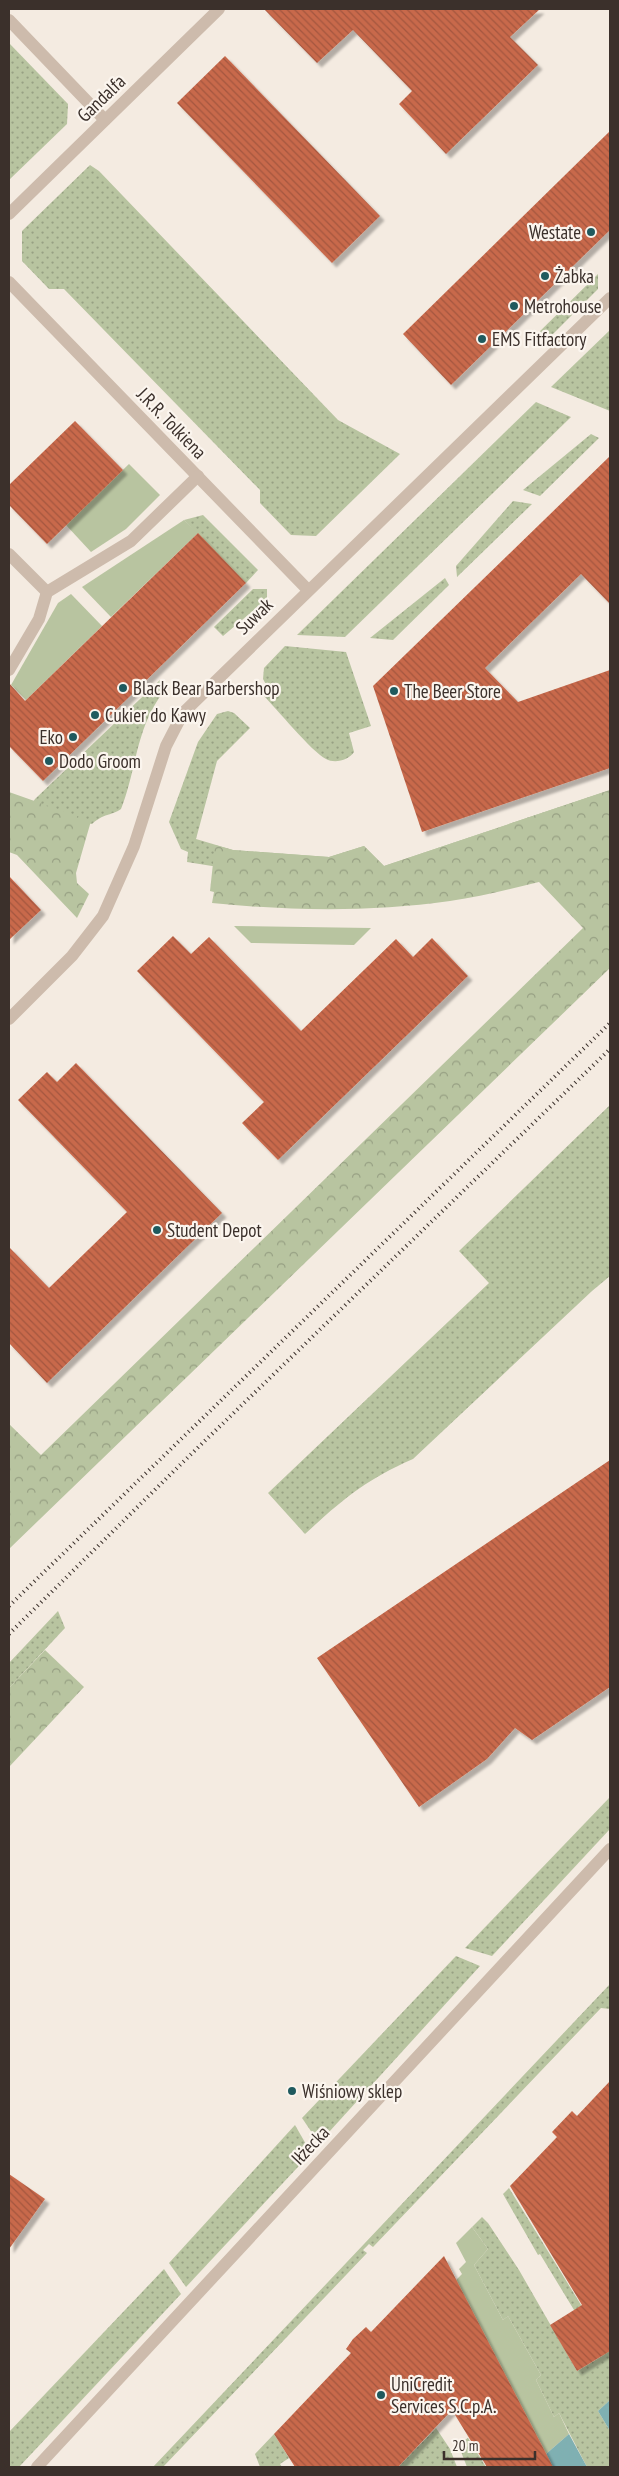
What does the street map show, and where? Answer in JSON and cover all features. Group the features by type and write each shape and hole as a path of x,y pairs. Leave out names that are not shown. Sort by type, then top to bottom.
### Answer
{"street":[{"name":"Gandalfa","path":"9,214 219,9"},
{"path":"9,20 105,120"},
{"name":"J.R.R. Tolkiena","path":"9,282 308,590"},
{"name":"Suwak","path":"9,1019 72,956 103,916 128,863 166,746 183,713 610,298"},
{"path":"9,670 39,618 47,592 131,541 198,476"},
{"path":"9,554 47,592"},
{"name":"Iłżecka","path":"37,2467 610,1849"}],"green space":[{"path":"9,43 68,104 67,124 9,180"},
{"path":"90,165 99,171 338,420 400,454 316,536 291,535 260,503 260,490 64,289 49,289 22,261 22,231"},
{"path":"598,274 598,289 546,341 530,341"},
{"path":"610,330 610,411 551,387"},
{"path":"536,402 571,417 345,637 297,635"},
{"path":"591,434 599,438 540,496 523,490"},
{"path":"129,464 160,495 126,529 91,552 66,525"},
{"path":"513,501 532,504 457,577 456,566"},
{"path":"203,515 258,570 246,583 184,520"},
{"path":"184,520 198,533 111,617 82,587"},
{"path":"445,578 449,585 393,640 370,638"},
{"path":"253,589 267,589 267,599 223,636 214,627"},
{"path":"71,594 102,626 26,700 11,685 58,603"},
{"path":"285,646 346,652 371,726 349,733 354,752 349,757 333,761 320,755 263,695 269,690 263,679 264,668"},
{"path":"160,680 167,687 149,717 143,732 121,809 100,818 92,824 26,812 35,799"},
{"path":"228,711 234,713 250,728 217,761 196,839 233,850 329,857 364,846 384,866 610,790 468,867 212,866 187,862 188,852 181,849 169,822 198,742 217,714"},
{"path":"610,790 610,968 9,1549 9,1424 41,1455 583,928 539,882 461,899 420,905 361,909 272,908 212,903 214,892 210,891 215,845 233,850 329,857 364,846 384,866"},
{"path":"9,792 91,821 76,873 77,883 89,894 77,918 17,855 9,852"},
{"path":"234,926 371,928 354,945 251,943"},
{"path":"610,1105 610,1276 413,1459 367,1483 305,1534 268,1493 489,1283 459,1251"},
{"path":"58,1611 65,1628 9,1688 9,1663"},
{"path":"45,1650 84,1687 9,1767 9,1688"},
{"path":"610,1797 610,1829 492,1956 465,1948"},
{"path":"456,1956 480,1966 319,2143 302,2118"},
{"path":"610,1984 610,2009 601,2008 373,2247 369,2244 363,2250 367,2253 163,2467 153,2467"},
{"path":"295,2125 311,2153 186,2287 169,2263"},
{"path":"509,2188 610,2352 610,2400 598,2411 610,2431 610,2467 587,2467 559,2413 554,2417 536,2380 541,2375 508,2316 503,2320 474,2265 488,2249 472,2227 482,2217 519,2270 577,2371 602,2356 540,2254 538,2255 503,2194"},
{"path":"472,2227 488,2249 474,2265 503,2320 508,2316 541,2375 536,2380 554,2417 559,2413 569,2434 546,2454 456,2280 462,2274 459,2269 466,2262 456,2243"},
{"path":"164,2269 181,2294 19,2467 9,2467 9,2432"},
{"path":"436,2428 450,2449 457,2467 398,2467"},
{"path":"274,2434 289,2458 280,2464 282,2467 260,2467 255,2454"},
{"path":"468,2438 486,2467 467,2467 458,2444"}],"water":[{"path":"610,2400 610,2431 598,2411"},
{"path":"569,2434 587,2467 549,2467 546,2454"}],"building":[{"path":"264,9 540,9 510,37 538,65 446,154 399,104 412,91 353,30 317,63"},
{"path":"225,56 380,216 332,263 177,103"},
{"path":"610,131 610,230 451,385 403,334"},
{"path":"75,421 123,470 47,544 9,505 9,485"},
{"path":"610,456 610,604 581,574 485,668 518,702 610,670 610,768 422,832 373,686"},
{"path":"198,533 246,583 43,781 9,746 9,683 25,701"},
{"path":"9,876 41,910 9,940"},
{"path":"173,936 191,954 209,937 301,1031 396,939 413,957 432,938 468,976 278,1160 242,1123 264,1102 137,971"},
{"name":"Student Depot","path":"76,1063 222,1213 47,1383 9,1343 9,1247 49,1288 127,1212 18,1100 47,1072 57,1082"},
{"path":"610,1460 610,1687 532,1740 515,1728 487,1759 419,1807 317,1658"},
{"path":"610,2081 610,2351 577,2371 550,2325 582,2305 510,2186 557,2137 552,2132 572,2111 577,2116"},
{"path":"9,2174 45,2199 9,2249"},
{"path":"444,2256 553,2467 487,2467 452,2410 398,2467 295,2467 274,2434 351,2353 346,2349 353,2339 366,2327 371,2332"}],"railway":[{"path":"9,1606 610,1023"},
{"path":"9,1634 184,1461 610,1049"}],"place":[{"name":"Westate","path":"591,232"},
{"name":"Żabka","path":"545,276"},
{"name":"Metrohouse","path":"514,306"},
{"name":"EMS Fitfactory","path":"482,339"},
{"name":"Black Bear Barbershop","path":"123,688"},
{"name":"The Beer Store","path":"394,691"},
{"name":"Cukier do Kawy","path":"95,715"},
{"name":"Eko","path":"73,737"},
{"name":"Dodo Groom","path":"49,761"},
{"name":"Student Depot","path":"157,1230"},
{"name":"Wiśniowy sklep","path":"292,2091"},
{"name":"UniCredit Services S.C.p.A.","path":"381,2395"}]}
